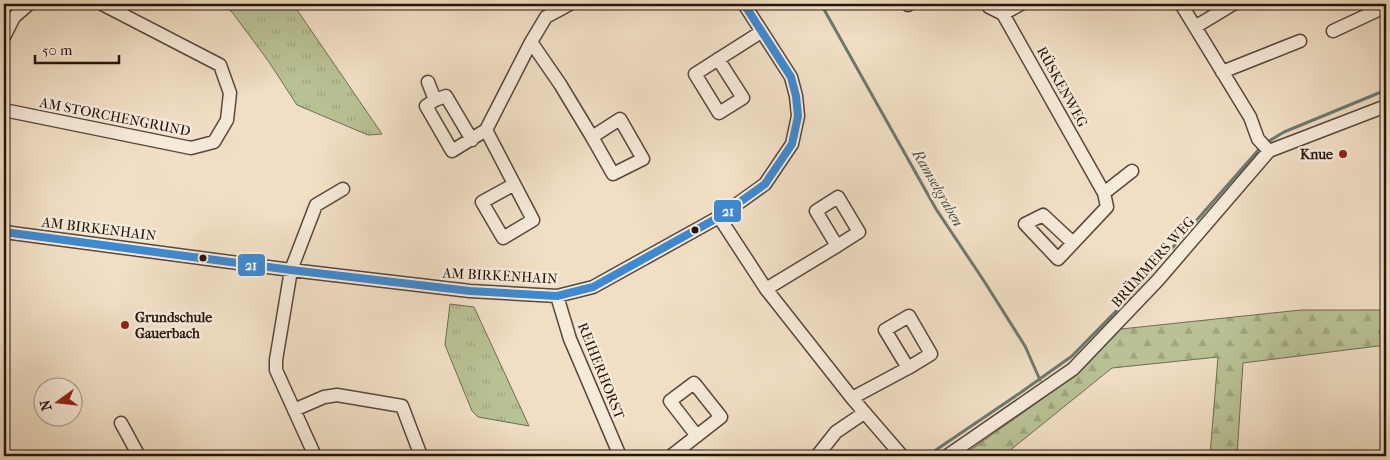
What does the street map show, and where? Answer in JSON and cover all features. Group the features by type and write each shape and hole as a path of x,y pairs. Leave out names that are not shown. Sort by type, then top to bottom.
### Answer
{"street":[{"path":"4,37 14,17 29,4"},
{"name":"AM STORCHENGRUND","path":"4,110 191,148 214,142 227,120 230,93 220,65 102,4"},
{"path":"472,140 446,96 426,106 452,151 472,140 486,130 531,42 546,17 570,4"},
{"name":"AM BIRKENHAIN","path":"4,232 291,270 470,291 557,296 593,287 719,217 765,184 792,144 798,116 796,96 791,77 744,4"},
{"name":"RÜSKENWEG","path":"987,4 1003,14 1104,193"},
{"path":"1003,14 1021,4"},
{"path":"1181,4 1250,116 1258,139 1268,150"},
{"path":"1195,27 1233,4"},
{"path":"1332,32 1376,11 1370,4"},
{"path":"718,59 761,32"},
{"path":"1222,72 1300,41"},
{"path":"531,42 560,84 592,137"},
{"path":"428,82 436,100"},
{"name":"BRÜMMERS WEG","path":"947,456 1073,369 1158,280 1268,150 1386,106"},
{"path":"486,130 513,185"},
{"path":"1072,243 1107,207 1104,193 1132,172"},
{"path":"315,456 276,370 276,360 291,270 316,205 343,189"},
{"path":"719,217 766,289 864,413 902,456"},
{"path":"766,289 837,246"},
{"name":"REIHERHORST","path":"557,296 570,339 620,456"},
{"path":"852,398 908,368"},
{"path":"294,410 324,397 337,395 402,406 421,456"},
{"path":"817,456 836,432 864,413"},
{"path":"121,423 139,456"},
{"path":"671,456 697,436"}],"green space":[{"path":"221,4 293,4 382,134 368,135 297,105 269,62 232,12"},
{"path":"450,304 474,307 529,426 478,417 472,411 445,345"},
{"path":"1301,310 1386,310 1386,345 1243,363 1237,456 1210,456 1218,357 1112,368 1003,456 962,456 1079,373 1121,329"}],"waterway":[{"name":"Ramselgraben","path":"821,4 936,209 1025,346 1040,380"},
{"path":"1266,143 1284,132 1386,90"},
{"path":"927,456 1072,356 1123,304 1261,147"}],"transit line":[{"name":"21","path":"4,232 291,270 470,291 557,296 593,287 719,217 765,184 792,144 798,116 796,96 791,77 744,4"}],"place":[{"name":"Knue","path":"1343,154"},
{"name":"Grundschule Gauerbach","path":"125,325"}]}
